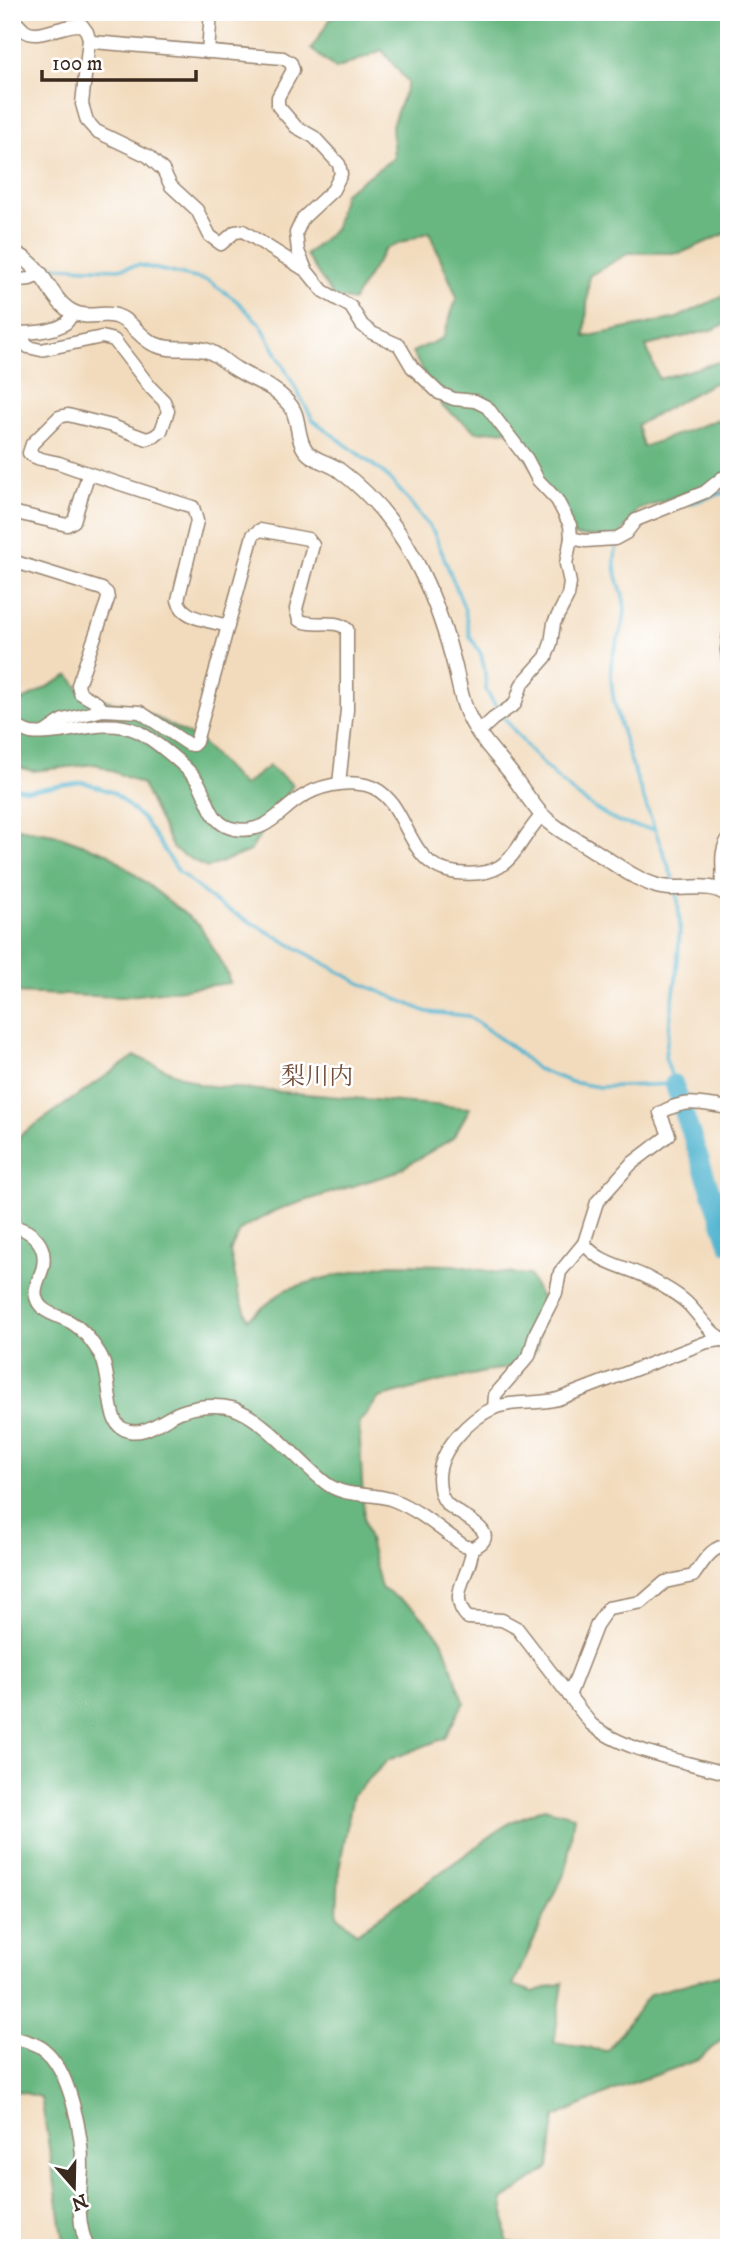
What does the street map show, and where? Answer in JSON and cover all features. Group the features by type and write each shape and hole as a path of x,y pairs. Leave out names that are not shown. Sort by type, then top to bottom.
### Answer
{"street":[{"path":"208,52 211,12"},
{"path":"12,18 26,33 35,35 73,24 82,25 89,40 82,104 87,121 96,131 148,156 163,170 171,186 198,210 210,236 221,244 235,232 243,231 306,270"},
{"path":"89,40 93,43 283,58 291,62 293,70 278,97 278,106 296,127 314,136 339,164 341,174 333,190 303,218 296,233 298,251 306,270 323,291 351,307 362,325 372,333 399,345 412,367 439,393 454,399 475,401 487,407 527,458 538,480 557,500 570,525 571,538 566,564 570,583 568,596 554,623 546,657 522,684 515,704 486,725"},
{"path":"12,252 34,264 60,302 74,313 86,316 105,313 120,317 135,327 150,343 168,350 203,349 216,354 237,370 267,385 291,406 298,423 302,446 309,455 336,468 370,494 391,520 416,562 436,605 465,708 486,725 542,815 561,831 633,876 660,887 724,893 722,849 729,837"},
{"path":"12,281 30,279 42,274"},
{"path":"12,331 26,334 65,324 74,313"},
{"path":"26,334 23,340 27,347 41,350 102,337 114,340 164,401 168,411 160,432 155,436 147,439 112,426 68,415 58,417 29,449 29,453 88,475 193,507 197,521 178,600 179,609 185,614 228,626"},
{"path":"12,512 67,525 74,522 88,475"},
{"path":"571,538 585,541 615,539 626,533 636,520 705,492 722,478 729,476"},
{"path":"44,733 63,720 103,709 140,712 193,745 253,534 261,530 308,539 313,545 296,609 299,620 306,624 341,624 347,629 347,710 339,784"},
{"path":"12,561 102,589 107,593 108,599 78,685 80,693 103,709"},
{"path":"729,634 729,666"},
{"path":"12,724 28,733 122,727 138,732 184,765 198,782 212,814 222,824 237,829 260,827 275,820 300,798 319,789 339,784 363,785 380,790 393,803 421,856 436,867 456,873 481,873 501,867 514,856 542,815"},
{"path":"494,1408 495,1395 529,1356 536,1332 556,1293 560,1272 584,1243 597,1202 631,1164 669,1135 660,1113 686,1102 729,1106"},
{"path":"12,1226 21,1227 36,1237 44,1251 43,1268 35,1289 36,1299 46,1312 73,1323 88,1335 104,1361 114,1422 122,1429 145,1430 178,1413 201,1406 230,1408 250,1415 328,1485 345,1493 390,1499 409,1507 464,1546 472,1548 479,1546 483,1540 480,1525 445,1502 440,1491 439,1475 445,1454 458,1435 477,1418 494,1408 558,1399 707,1342 725,1341"},
{"path":"584,1243 588,1250 601,1259 649,1278 689,1304 710,1331 725,1341"},
{"path":"569,1696 597,1624 608,1608 642,1602 665,1582 694,1576 712,1551 721,1545 729,1546"},
{"path":"472,1548 472,1558 464,1573 458,1600 461,1612 468,1618 502,1620 517,1628 591,1724 603,1734 625,1744 729,1774"},
{"path":"12,2037 44,2049 63,2077 81,2142 79,2214 88,2248"}],"green space":[{"path":"335,12 729,12 729,232 681,253 629,253 589,276 585,337 677,318 729,293 729,323 646,346 659,379 729,359 729,380 711,384 637,425 643,447 719,419 729,434 729,471 702,487 638,510 619,537 575,536 509,430 477,432 443,407 412,352 443,338 457,297 429,232 385,249 353,301 334,297 306,255 335,229 344,193 394,158 392,125 408,83 382,50 336,69 311,49"},
{"path":"69,675 84,695 138,708 200,741 243,786 269,766 293,785 250,851 207,868 173,849 142,784 96,764 32,771 12,765 12,693 22,701"},
{"path":"12,827 54,834 109,854 200,926 230,983 122,997 12,993"},
{"path":"135,1056 201,1085 470,1108 453,1138 394,1173 276,1210 241,1229 230,1251 238,1291 248,1319 285,1290 390,1264 453,1265 529,1275 542,1300 537,1349 518,1365 379,1398 359,1423 364,1520 381,1588 415,1609 442,1640 464,1702 445,1738 388,1760 353,1795 339,1869 337,1915 357,1933 509,1823 544,1808 574,1816 566,1870 513,1985 533,1992 563,1983 554,2043 607,2051 650,1994 729,1972 729,2033 698,2060 621,2087 555,2117 549,2168 503,2200 507,2242 550,2248 65,2248 41,2097 12,2090 12,1141"}],"waterway":[{"path":"40,266 118,269 139,265 209,281 237,301 261,325 313,420 385,474 434,533 464,607 470,636 481,654 486,690 498,710"},
{"path":"12,267 25,266"},
{"path":"691,503 729,491"},
{"path":"618,542 615,562 625,610 611,667 614,700 633,769 675,884"},
{"path":"503,716 538,760 580,798 616,820 653,829"},
{"path":"12,787 29,790 83,782 114,793 144,820 178,871 216,903 358,982 427,1012 468,1016 512,1047 537,1069 571,1082 599,1087 674,1084 665,1057 677,971 680,926 677,891"},
{"path":"674,1084 729,1244"}],"district":[{"name":"梨川内","path":"317,1077"}]}
